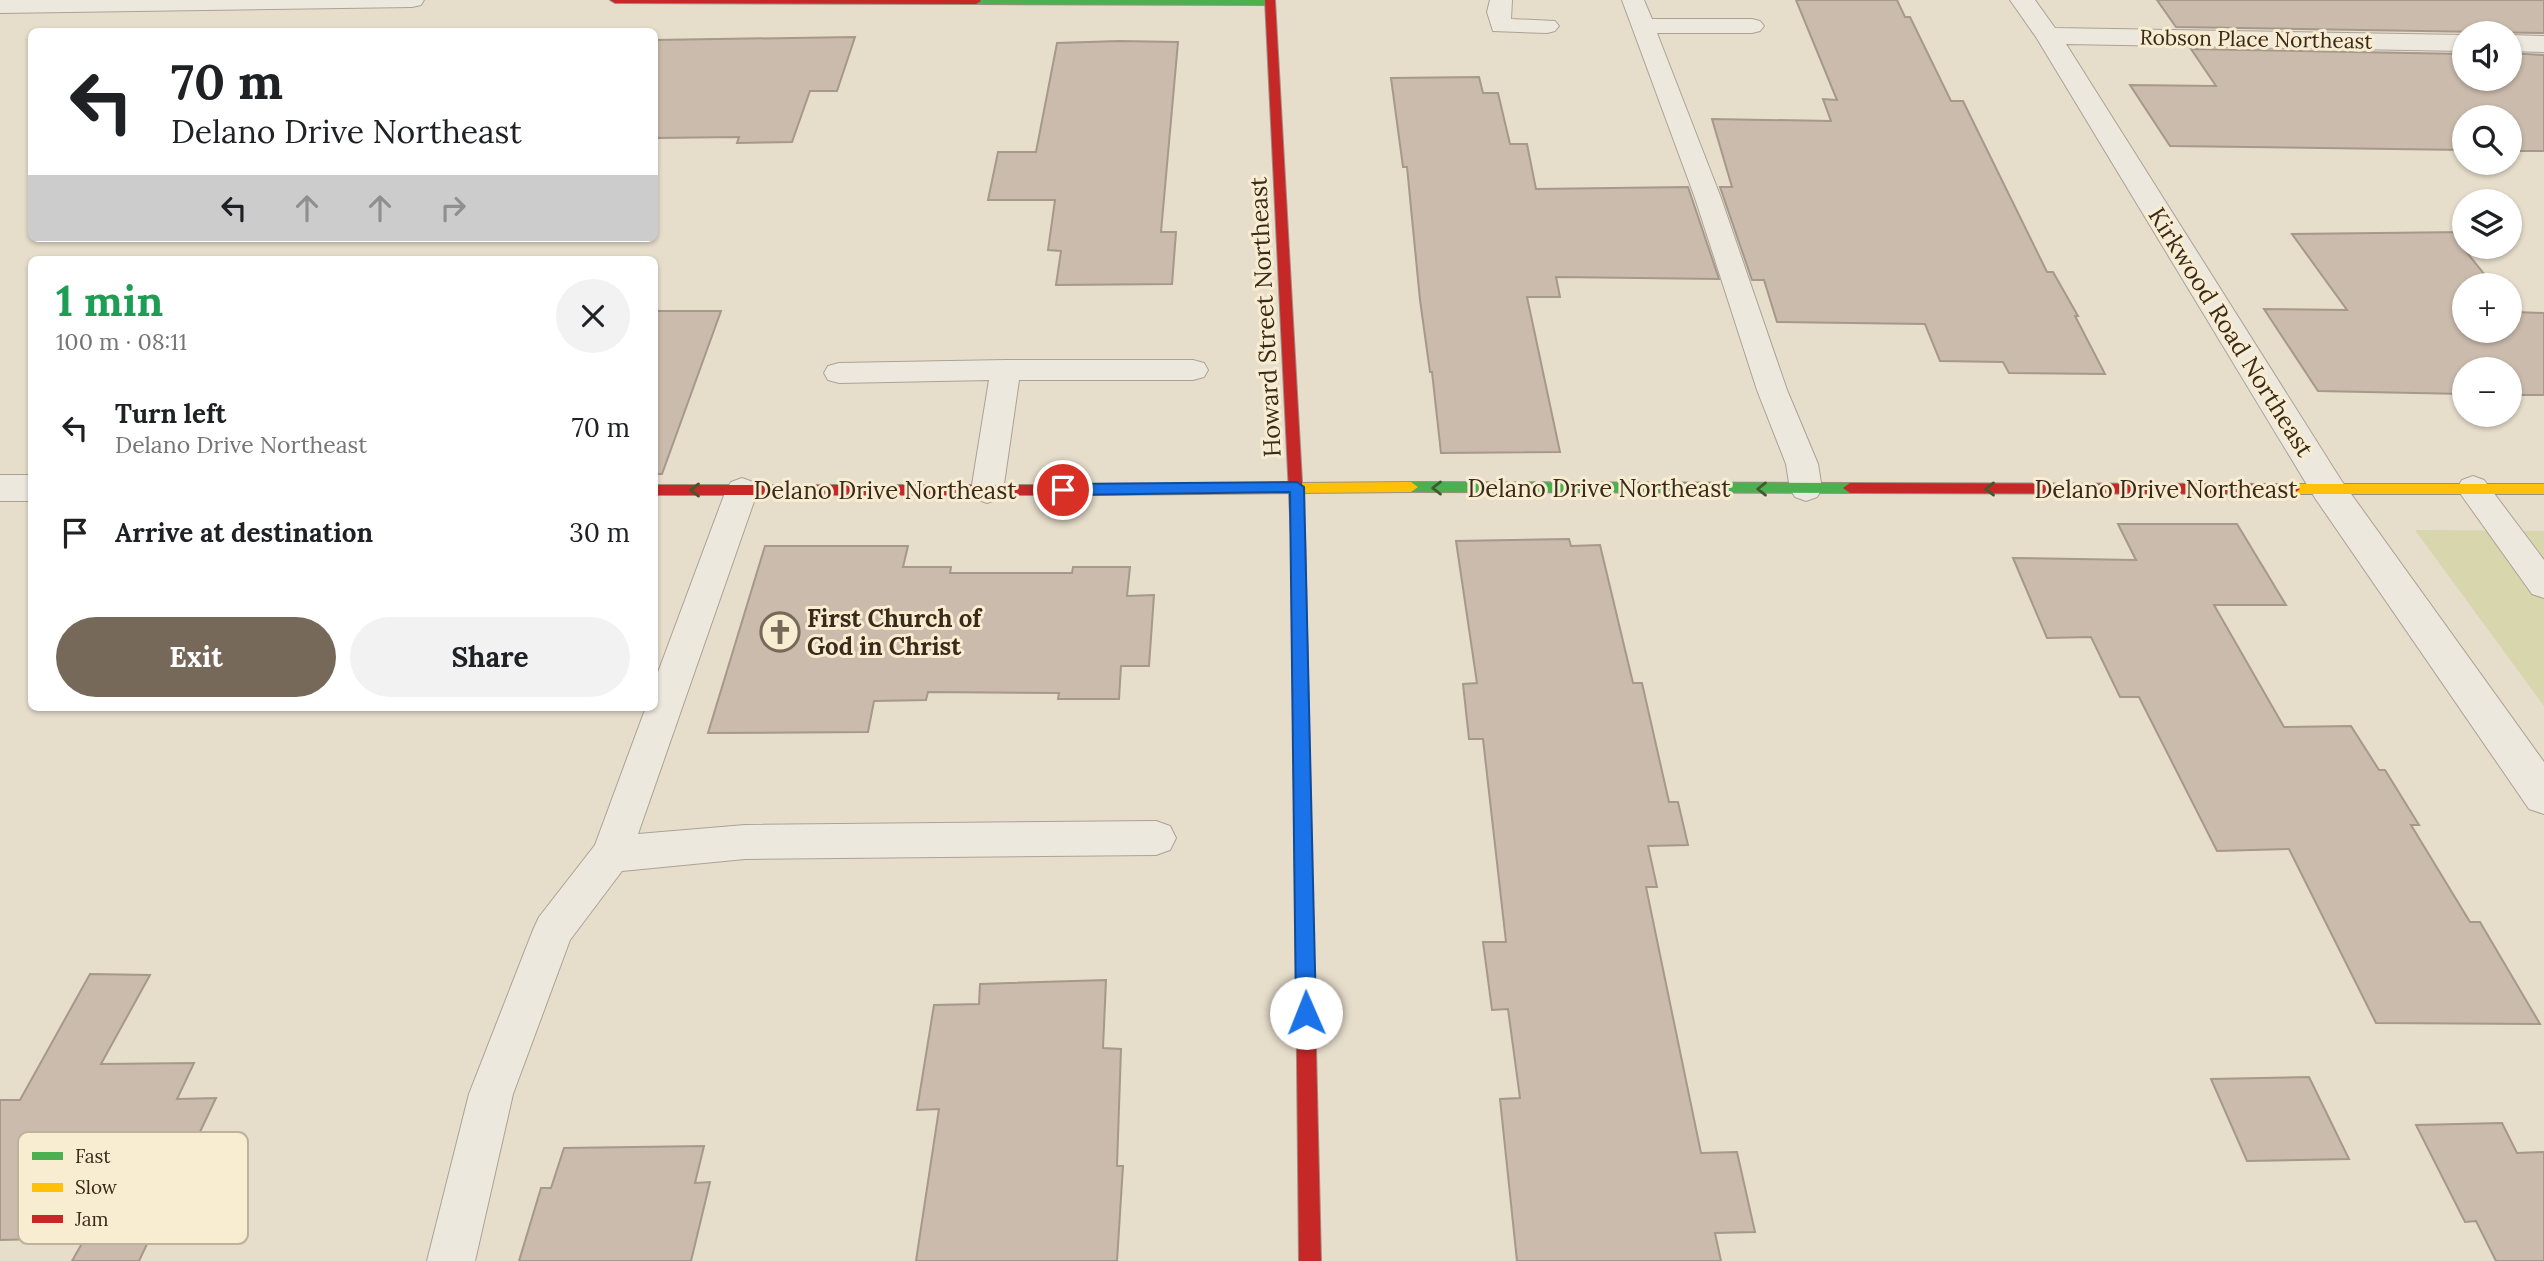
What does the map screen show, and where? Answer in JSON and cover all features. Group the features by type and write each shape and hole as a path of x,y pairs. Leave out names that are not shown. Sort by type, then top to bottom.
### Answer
{"street":[{"path":"0,6 412,0"},
{"path":"615,0 1270,1"},
{"name":"Kirkwood Road Northeast","path":"2022,0 2048,36 2328,489 2544,796"},
{"name":"Howard Street Northeast","path":"1270,1 1297,487 1310,1261"},
{"name":"Robson Place Northeast","path":"2048,36 2452,43"},
{"path":"2522,43 2544,44"},
{"name":"Delano Drive Northeast","path":"658,490 987,491 1297,487 2544,489"},
{"path":"0,488 28,488"}],"lane":[{"path":"1501,0 1498,12 1501,26 1547,26"},
{"path":"1752,26 1637,13 1712,208 1772,390 1802,464 1806,489"},
{"path":"987,491 1006,370"},
{"path":"839,373 1193,370"},
{"path":"2473,488 2544,585"},
{"path":"451,1261 492,1094 553,930 611,854 742,490"},
{"path":"611,854 745,842 1156,838"}],"green space":[{"path":"2415,530 2544,531 2544,706"}],"building":[{"path":"1796,0 1897,0 1905,17 1910,17 1951,101 1963,101 2047,272 2053,272 2078,316 2075,316 2105,374 2009,373 2003,362 1940,361 1925,324 1777,322 1764,280 1752,280 1720,187 1732,187 1712,119 1831,121 1823,99 1837,100"},
{"path":"2157,0 2544,0 2544,33 2522,33 2522,21 2452,21 2452,32 2176,27"},
{"path":"855,37 837,91 810,91 792,142 737,143 739,137 658,138 658,40"},
{"path":"1178,42 1161,232 1176,232 1172,284 1056,285 1061,251 1048,250 1055,200 988,200 998,152 1036,152 1057,43"},
{"path":"2191,49 2452,54 2452,91 2522,91 2522,54 2544,55 2544,151 2522,151 2522,105 2452,105 2452,150 2170,146 2130,85 2216,86"},
{"path":"1479,77 1483,93 1498,93 1510,144 1527,144 1536,189 1688,187 1719,279 1556,277 1560,297 1527,297 1560,452 1441,453 1420,300 1407,167 1403,167 1391,78"},
{"path":"2452,232 2452,259 2472,259 2483,273 2452,273 2452,343 2522,343 2522,312 2544,313 2544,395 2522,395 2522,357 2452,357 2452,394 2318,391 2264,309 2347,310 2292,234"},
{"path":"658,311 721,311 662,474 658,474"},
{"path":"2118,524 2237,524 2286,605 2214,605 2284,727 2351,726 2379,770 2385,770 2419,825 2411,825 2470,922 2480,922 2540,1024 2376,1023 2289,849 2217,851 2139,697 2120,697 2091,637 2047,638 2013,558 2136,560"},
{"path":"1569,539 1571,546 1600,545 1633,683 1642,683 1669,802 1678,802 1688,845 1648,846 1657,887 1646,887 1701,1153 1737,1152 1755,1232 1715,1233 1721,1261 1517,1261 1500,1099 1520,1098 1508,1009 1492,1010 1483,942 1506,942 1483,739 1469,739 1463,684 1477,683 1456,541"},
{"path":"765,546 908,546 903,567 951,567 950,573 1072,573 1073,567 1130,567 1127,596 1154,595 1149,666 1121,666 1119,699 1058,699 1059,693 928,692 926,700 874,701 868,732 708,733"},
{"path":"90,974 150,975 101,1064 194,1063 177,1099 216,1098 200,1132 18,1132 18,1240 0,1240 0,1100 20,1100"},
{"path":"1106,980 1103,1048 1121,1049 1117,1166 1123,1166 1117,1261 916,1261 939,1109 917,1110 934,1005 979,1004 980,984"},
{"path":"2309,1077 2349,1159 2247,1161 2211,1079"},
{"path":"2502,1123 2517,1153 2544,1152 2544,1261 2496,1261 2476,1221 2465,1222 2416,1125"},
{"path":"704,1146 695,1183 710,1182 691,1261 519,1261 541,1188 551,1188 564,1148"},
{"path":"82,1244 147,1244 139,1261 72,1261"}],"traffic: fast":[{"path":"976,1 1270,2"},
{"path":"1411,487 1850,488"}],"traffic: slow":[{"path":"1094,490 1411,487"},
{"path":"2293,489 2544,489"},
{"path":"1298,535 1305,962"}],"traffic: jam":[{"path":"615,0 976,1"},
{"path":"1270,0 1298,535"},
{"path":"1850,488 2293,489"},
{"path":"658,490 1094,490"},
{"path":"1305,962 1310,1261"}],"place":[{"name":"First Church of God in Christ","path":"780,632"}],"route":[{"path":"1063,490 1297,487 1306,1013"}]}
